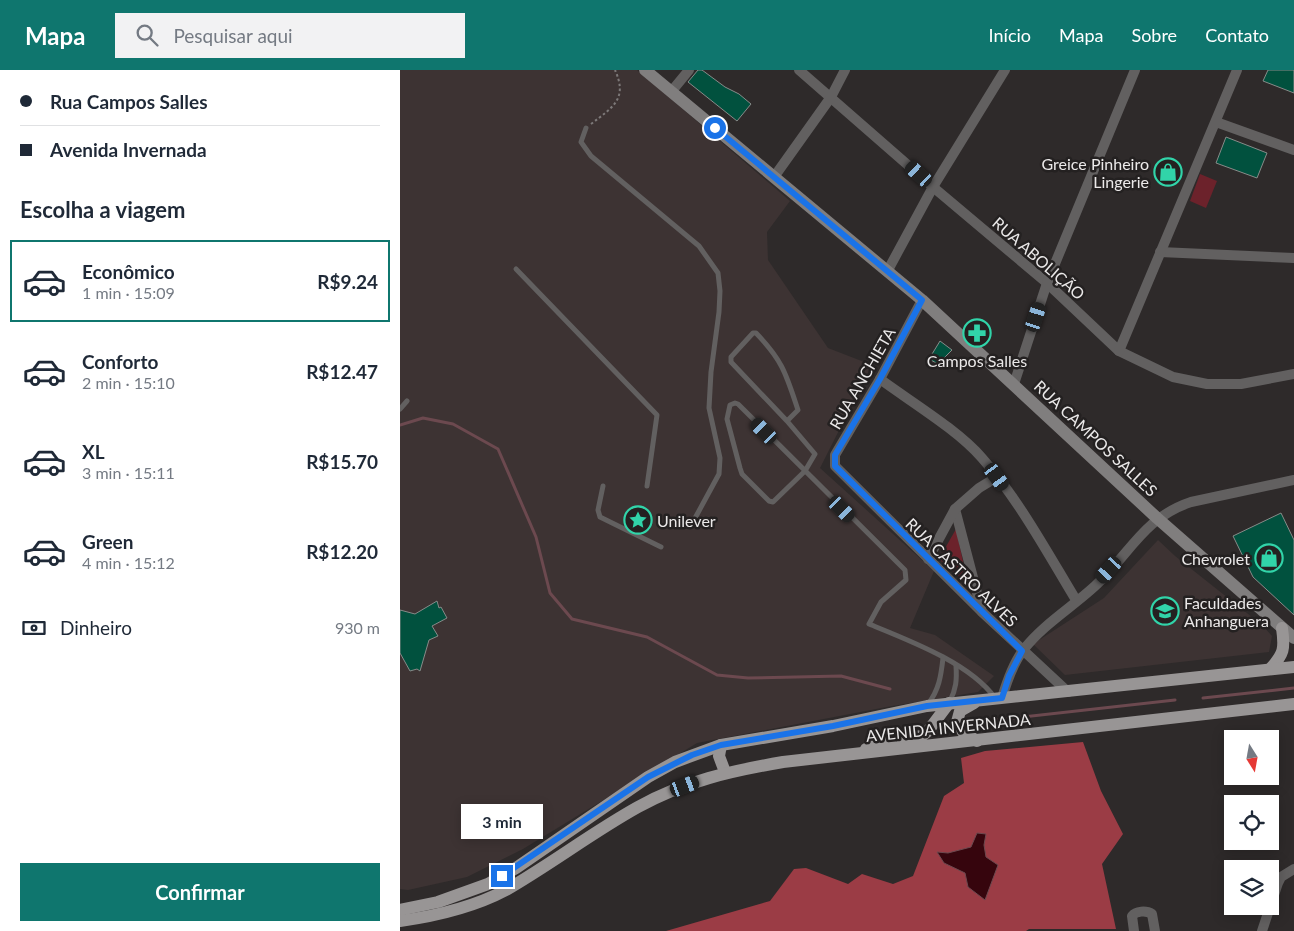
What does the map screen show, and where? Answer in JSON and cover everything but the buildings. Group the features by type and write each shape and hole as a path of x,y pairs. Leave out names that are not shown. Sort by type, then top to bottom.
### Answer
{"main road":[{"name":"RUA CAMPOS SALLES","path":"645,70 888,270 1158,518 1294,638"},
{"path":"1270,669 1280,658 1284,646 1282,628"},
{"name":"AVENIDA INVERNADA","path":"400,910 438,902 488,884 516,868 665,768 692,755 721,745 833,726 949,703 1294,667"},
{"path":"977,741 963,732 957,722 960,711 981,700"},
{"path":"857,754 882,742 922,736 934,724 949,703"},
{"name":"AVENIDA INVERNADA","path":"400,921 454,910 498,894 627,814 671,791 725,772 783,762 1294,704"},
{"path":"927,706 934,724"},
{"path":"721,745 719,756 725,772"},
{"path":"627,814 622,809 623,806 665,768"},
{"path":"400,904 438,902"}],"street":[{"path":"671,92 689,70"},
{"name":"RUA ABOLIÇÃO","path":"799,70 933,188 1047,283 1119,350 1173,377 1207,384 1241,384 1294,374"},
{"path":"774,177 831,97 845,70"},
{"path":"888,270 933,188 1005,70"},
{"path":"1014,384 1047,283 1135,70"},
{"path":"1119,350 1237,70"},
{"path":"1216,122 1294,150"},
{"path":"1160,252 1294,258"},
{"name":"RUA ANCHIETA","path":"839,471 834,461 835,455 880,379 922,300"},
{"path":"880,379 963,440 982,457 1019,507 1076,600"},
{"name":"RUA CASTRO ALVES","path":"839,471 1022,651 1068,692"},
{"path":"928,559 955,509 980,488 997,477"},
{"path":"999,698 1022,651 1038,632 1095,586 1158,518 1176,507 1191,502 1294,480"},
{"path":"955,509 982,612"},
{"path":"1262,931 1281,877 1294,869"},
{"path":"1134,931 1132,916 1136,913 1147,911 1152,914 1155,931"}],"lane":[{"path":"586,128 581,142 590,156 699,246 718,273 720,291 719,312 711,372 709,408 720,458 719,474 694,520"},
{"path":"516,269 657,414 648,486"},
{"path":"787,421 798,410 785,371 768,346 756,333 753,333 731,357 731,362 814,451 814,459 805,471 776,501 770,501 742,474 727,419 732,403 738,404 805,471"},
{"path":"400,409 407,401"},
{"name":"AVENIDA INVERNADA","path":"805,471 905,570 906,580 881,602 869,624 921,646 943,658 983,684 999,698"},
{"path":"603,486 598,510 600,517 661,548"},
{"name":"AVENIDA INVERNADA","path":"927,706 935,696 940,681 943,658"},
{"name":"AVENIDA INVERNADA","path":"949,703 955,691 957,679 956,666"}],"path":[{"path":"586,128 611,108 620,95 620,83 615,70"}],"shaded area":[{"name":"Unilever","path":"400,70 637,70 790,201 767,232 768,260 828,348 872,365 820,468 934,571 910,628 935,635 994,676 978,692 892,706 697,743 523,849 467,877 408,890 400,889"},
{"path":"1200,174 1217,181 1206,208 1190,201"},
{"path":"956,529 968,585 939,559"},
{"name":"Faculdades Anhanguera","path":"1158,540 1175,556 1262,625 1272,636 1269,652 1065,675 1033,644 1104,598"},
{"path":"1083,742 1101,791 1123,834 1102,864 1116,929 1029,929 1026,931 666,931 770,901 794,869 806,868 848,884 862,874 893,884 913,876 944,796 964,783 961,758 985,751"},
{"path":"977,833 986,834 984,845 986,857 998,865 985,900 968,887 965,873 944,863 937,852 948,853 971,847"}],"waterway":[{"path":"400,425 423,418 453,424 498,449 536,537 550,593 572,619 647,637 717,675 748,678 841,676 890,689"},
{"path":"1203,698 1294,688"},
{"path":"986,721 1175,700"}],"place":[{"name":"Greice Pinheiro Lingerie","path":"1168,172"},
{"name":"Campos Salles","path":"977,333"},
{"name":"Unilever","path":"638,520"},
{"name":"Chevrolet","path":"1269,558"},
{"name":"Faculdades Anhanguera","path":"1165,611"}],"route":[{"path":"502,876 648,777 675,762 721,745 833,726 927,706 1002,698 1009,676 1022,651 835,466 835,455 880,379 922,300 715,128"}]}
